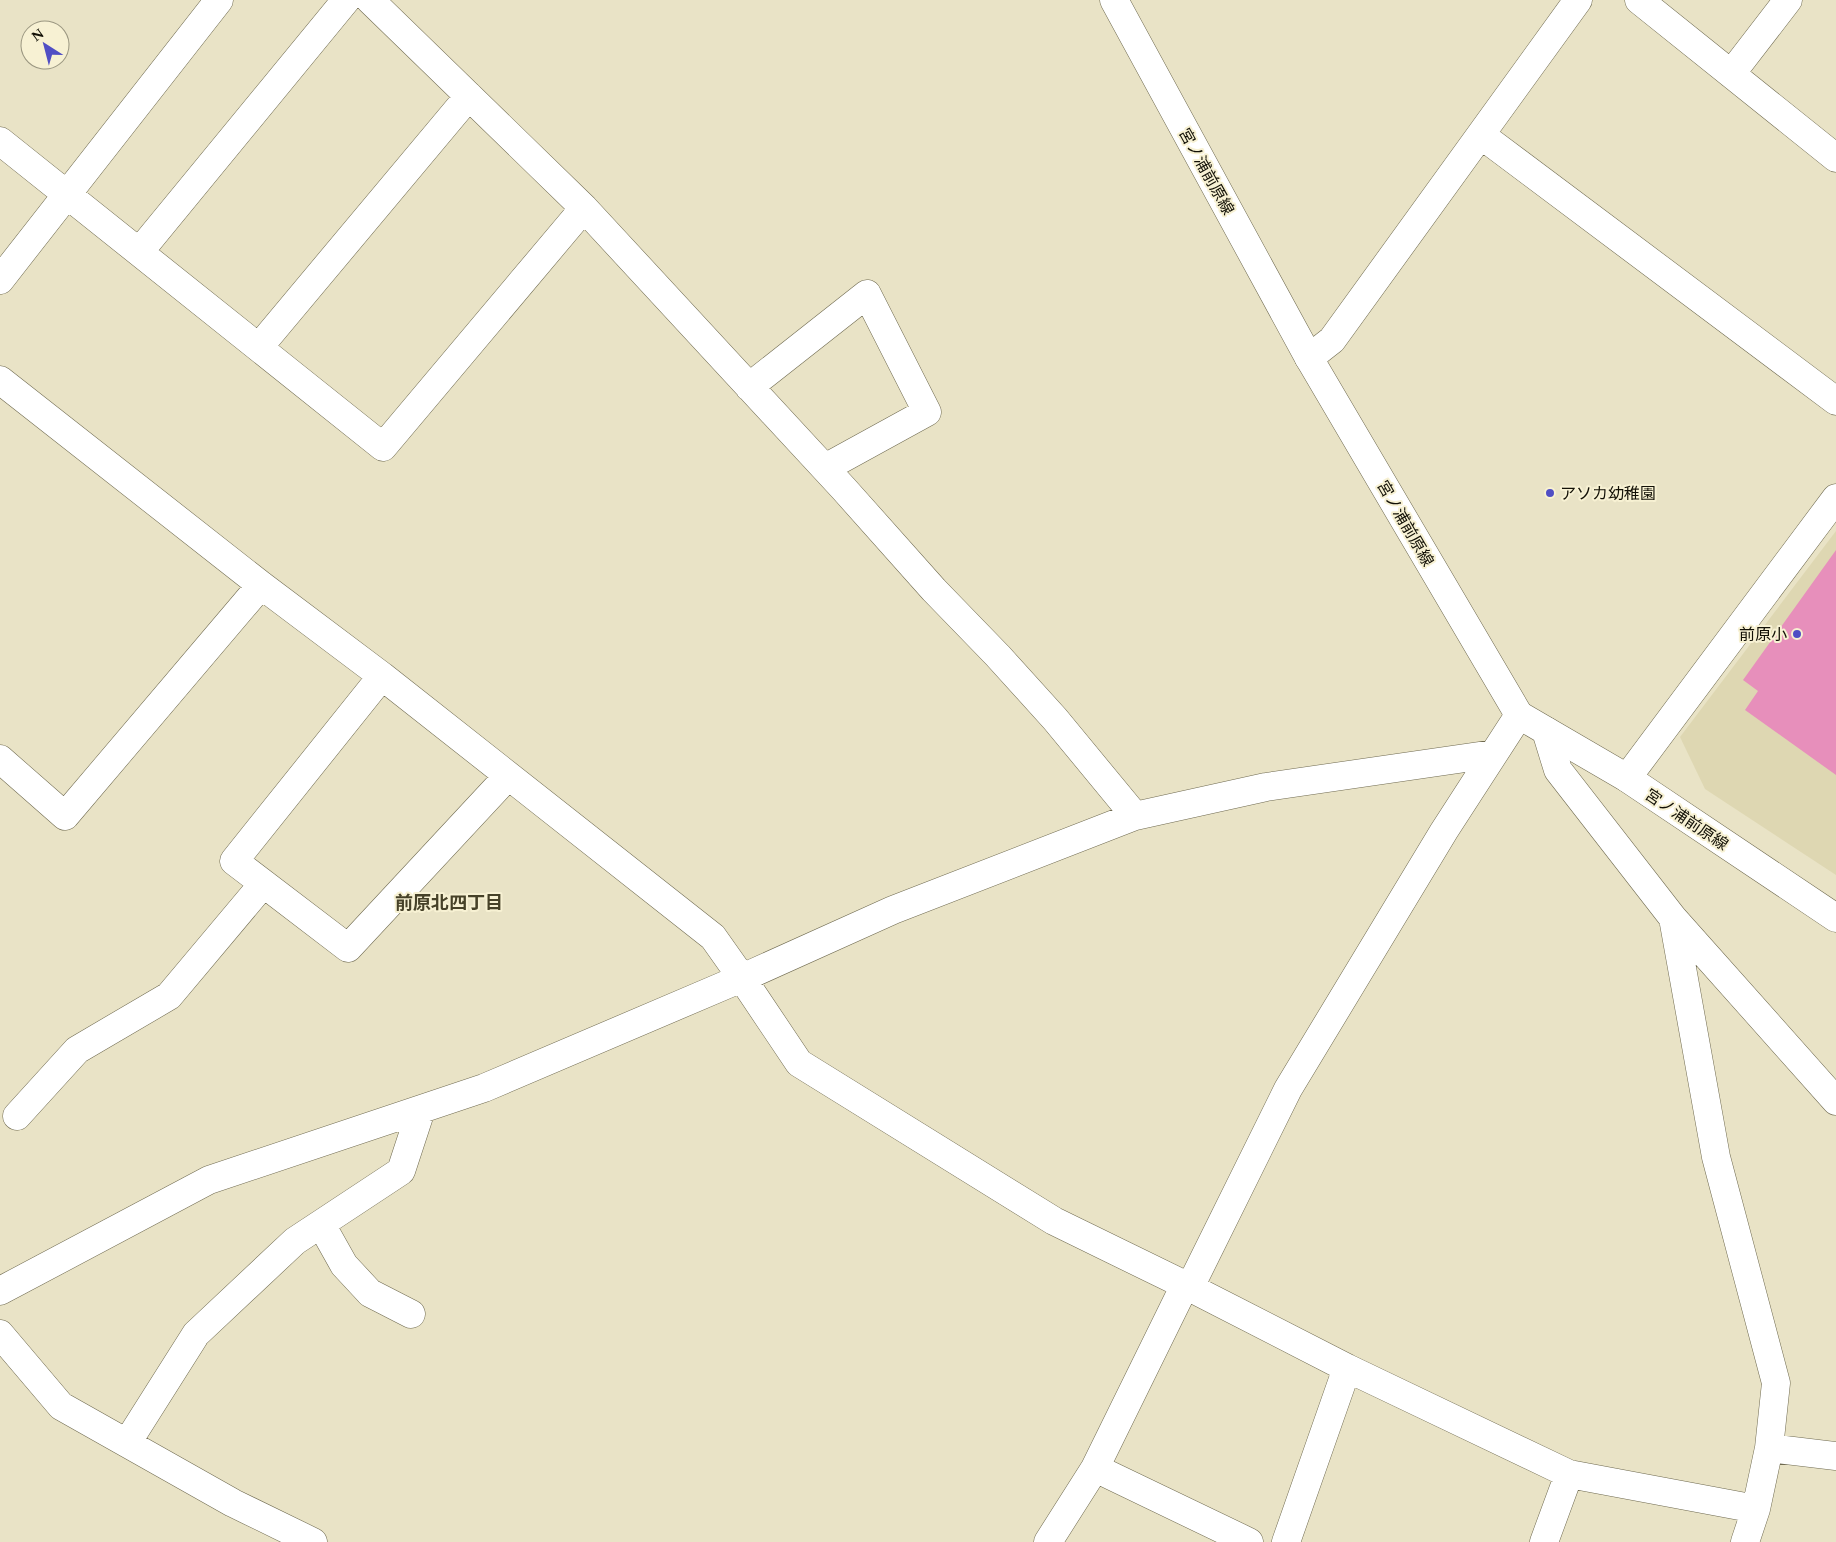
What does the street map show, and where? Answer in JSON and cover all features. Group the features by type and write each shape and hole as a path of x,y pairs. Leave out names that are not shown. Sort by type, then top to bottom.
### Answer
{"street":[{"path":"0,280 219,0"},
{"path":"140,251 346,0"},
{"path":"370,0 584,208 825,468 934,590 998,656 1055,720 1135,816"},
{"name":"宮ノ浦前原線","path":"1114,0 1309,358 1519,714 1627,778 1836,918"},
{"path":"1309,358 1332,340 1578,0"},
{"path":"1639,0 1836,158"},
{"path":"1731,74 1788,0"},
{"path":"259,347 469,96"},
{"path":"1481,135 1836,401"},
{"path":"0,141 384,447 584,208"},
{"path":"749,387 867,294 927,412 825,468"},
{"path":"0,380 261,585 382,676 713,937 799,1063 1054,1221 1185,1285 1347,1368 1569,1474 1756,1509"},
{"path":"1627,778 1836,498"},
{"path":"0,759 66,816 261,585"},
{"path":"382,676 234,861 348,948 508,776"},
{"path":"1185,1285 1191,1285 1288,1089 1444,831 1519,714"},
{"path":"1546,731 1558,770 1673,918 1836,1101"},
{"path":"0,1292 209,1180 484,1088 742,978 893,910 1135,816 1266,787 1493,754"},
{"path":"18,1116 77,1050 169,996 263,884"},
{"path":"1673,918 1716,1157 1776,1383 1769,1448 1756,1509 1745,1542"},
{"path":"127,1443 196,1334 295,1241 401,1171 421,1110"},
{"path":"321,1224 344,1266 370,1293 411,1314"},
{"path":"1048,1542 1095,1468 1185,1285"},
{"path":"0,1334 60,1406 234,1504 314,1542"},
{"path":"1286,1542 1347,1368"},
{"path":"1769,1448 1836,1456"},
{"path":"1095,1468 1249,1542"},
{"path":"1544,1542 1569,1474"}],"shaded area":[{"name":"前原小","path":"1836,531 1836,875 1705,789 1680,737"}],"building":[{"path":"1836,550 1836,775 1745,710 1758,691 1743,680"}],"place":[{"name":"アソカ幼稚園","path":"1550,493"},
{"name":"前原小","path":"1797,634"}],"district":[{"name":"前原北四丁目","path":"449,903"}]}
